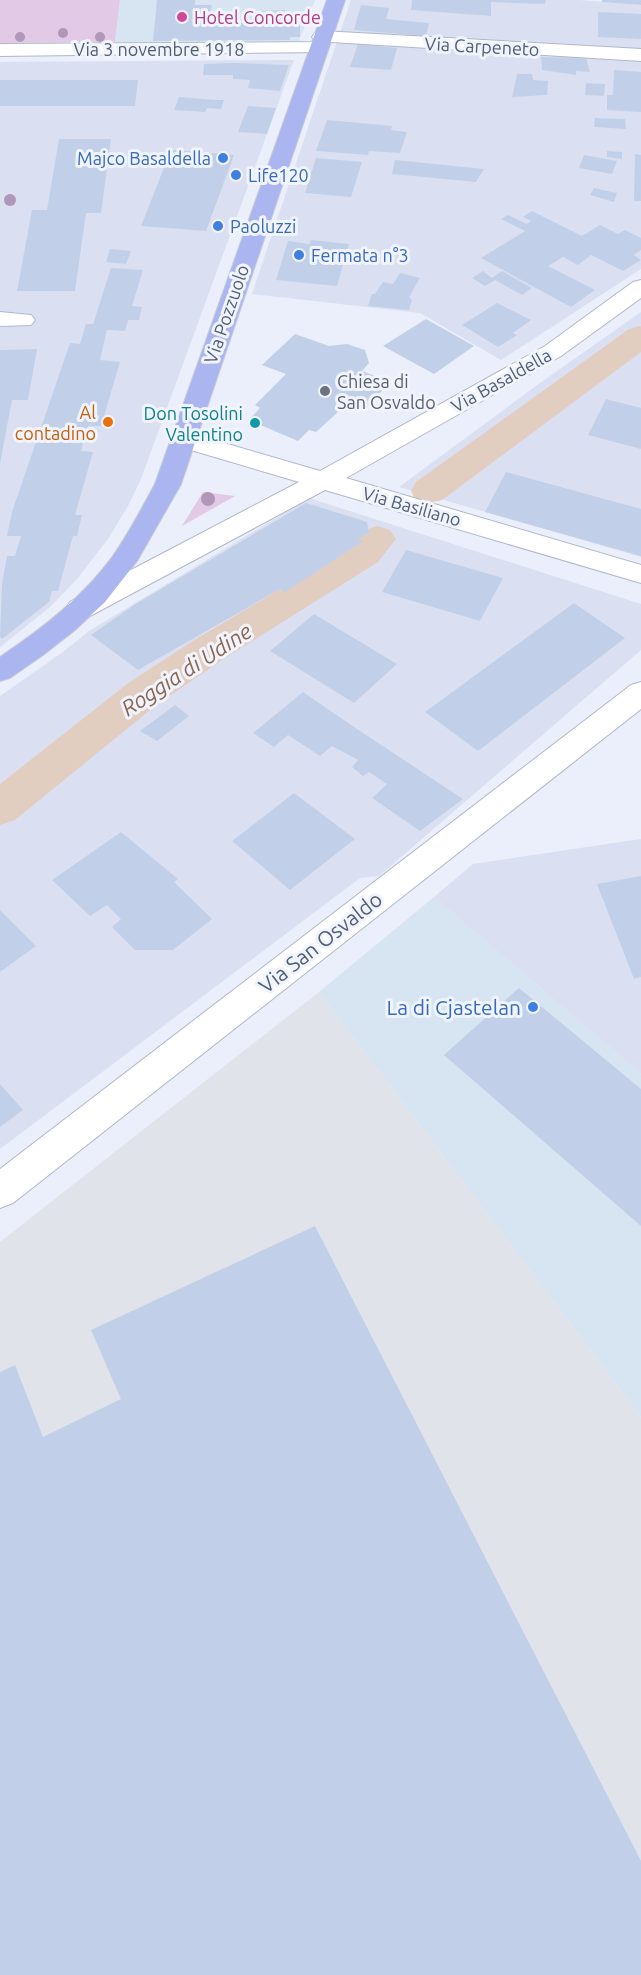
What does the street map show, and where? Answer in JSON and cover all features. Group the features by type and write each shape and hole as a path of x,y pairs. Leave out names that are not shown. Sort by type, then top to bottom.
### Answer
{"main road":[{"name":"Via Pozzuolo","path":"0,670 27,653 80,609 119,566 141,534 168,484 336,0"}],"street":[{"name":"Via 3 novembre 1918","path":"0,50 320,43"},
{"name":"Via Carpeneto","path":"320,43 641,55"},
{"name":"Via Basaldella","path":"322,480 553,351 641,287"},
{"path":"0,319 23,320"},
{"name":"Via Basiliano","path":"183,439 641,574"},
{"name":"Via Pozzuolo","path":"80,609 322,480"},
{"name":"Via San Osvaldo","path":"0,1191 641,693"}],"shaded area":[{"path":"0,0 120,0 115,42 0,43"},
{"path":"120,0 315,0 299,41 115,42"},
{"path":"351,0 579,0 641,5 641,269 501,360 420,313 252,294"},
{"path":"294,60 141,479 128,506 108,539 77,579 49,608 0,647 0,62"},
{"path":"641,312 641,557 399,487 540,383"},
{"path":"203,492 235,496 182,526"},
{"path":"309,498 641,604 641,650 379,876 360,878 0,1149 0,696 89,631"},
{"path":"641,839 641,1074 434,897 473,864"},
{"path":"434,897 641,1074 641,1417 319,992"},
{"path":"319,992 641,1417 641,1975 0,1975 0,1242"}],"building":[{"name":"Hotel Concorde","path":"157,0 195,0 195,5 212,5 208,23 253,23 253,15 261,15 261,11 285,10 284,23 300,24 300,37 290,37 290,40 153,41"},
{"path":"412,0 546,0 545,4 491,2 491,16 411,10"},
{"path":"602,0 641,0 641,5 602,2"},
{"path":"361,5 389,8 386,19 429,23 426,36 354,30"},
{"path":"598,12 641,14 641,39 598,37"},
{"path":"358,44 397,48 391,70 350,67"},
{"path":"541,57 586,58 590,72 576,71 576,75 542,70"},
{"path":"204,64 289,65 280,91 248,88 250,80 233,79 233,75 203,75"},
{"path":"614,70 641,72 641,112 607,110 607,95 613,95"},
{"path":"517,74 532,74 533,80 548,81 547,95 512,97"},
{"path":"0,80 138,80 135,106 0,106"},
{"path":"586,83 605,84 604,96 585,95"},
{"path":"179,97 224,100 221,109 207,108 205,112 174,110"},
{"path":"248,106 276,108 267,134 238,132"},
{"path":"595,118 625,119 626,129 594,127"},
{"path":"327,120 392,126 391,130 407,132 400,153 369,151 368,155 316,151"},
{"path":"59,139 111,139 101,213 86,213 75,291 17,291 32,210 47,210"},
{"path":"171,150 234,155 206,231 141,226"},
{"path":"607,151 622,152 622,159 607,157"},
{"path":"635,154 641,155 641,201 634,201"},
{"path":"584,155 617,161 612,174 579,168"},
{"path":"316,158 362,162 351,197 305,193"},
{"path":"395,160 484,169 476,182 392,174"},
{"path":"594,188 617,193 614,202 590,195"},
{"path":"532,211 582,236 600,225 618,234 625,230 641,238 641,250 634,255 641,260 623,271 591,255 578,265 563,257 548,266 595,290 571,307 481,258 525,231 501,219 508,215 527,224 531,221 523,217"},
{"path":"311,240 349,244 337,286 276,280 288,241 309,244"},
{"path":"110,249 131,251 126,264 106,262"},
{"path":"111,268 143,270 132,306 142,307 139,320 128,320 125,331 107,330 100,360 120,362 101,426 88,426 81,451 93,452 75,515 82,515 77,536 73,536 58,591 52,591 49,602 2,639 0,637 2,584 7,556 15,556 21,536 7,536 12,512 70,343 80,344 86,324 93,324"},
{"path":"483,271 492,278 502,271 532,288 522,295 495,280 485,286 472,278"},
{"path":"400,273 420,278 409,297 412,300 409,310 368,306 372,294 375,294 383,282 393,284"},
{"path":"497,303 531,320 513,333 517,335 498,347 462,325"},
{"path":"426,319 474,346 434,374 383,346"},
{"name":"Chiesa di San Osvaldo","path":"295,334 329,346 347,344 365,350 369,363 362,371 390,382 367,407 350,401 316,432 309,430 298,441 249,420 260,408 255,405 286,374 262,365"},
{"path":"37,349 28,400 12,400 0,464 0,350"},
{"path":"606,399 641,408 641,449 588,435"},
{"path":"506,472 641,509 641,556 485,512"},
{"path":"306,503 367,522 369,533 358,539 362,542 285,592 280,589 138,670 91,635 134,605"},
{"path":"406,550 503,578 480,621 382,592"},
{"path":"574,603 625,638 478,751 425,712"},
{"path":"314,614 397,664 354,703 270,651"},
{"path":"303,692 463,799 420,831 372,798 387,784 369,772 363,776 352,767 358,760 332,746 320,756 288,735 274,747 253,733"},
{"path":"175,705 189,716 157,741 140,731"},
{"path":"294,793 355,839 290,890 232,841"},
{"path":"121,832 178,879 174,882 212,919 173,950 135,950 112,927 121,919 107,905 90,916 52,880"},
{"path":"641,876 641,977 634,979 597,884"},
{"path":"0,910 36,946 0,972"},
{"path":"519,988 641,1089 641,1226 444,1055"},
{"path":"0,1084 23,1110 0,1127"},
{"path":"315,1226 641,1861 641,1975 0,1975 0,1372 15,1365 43,1437 121,1399 91,1330"}],"waterway":[{"name":"Roggia di Udine","path":"429,491 641,336"},
{"name":"Roggia di Udine","path":"0,808 141,695 205,652 345,567 365,553 377,539"}],"place":[{"name":"Hotel Concorde","path":"182,17"},
{"name":"Majco Basaldella","path":"223,158"},
{"name":"Life120","path":"236,175"},
{"name":"Paoluzzi","path":"218,226"},
{"name":"Fermata n°3","path":"299,255"},
{"name":"Chiesa di San Osvaldo","path":"325,391"},
{"name":"Al contadino","path":"108,422"},
{"name":"Don Tosolini Valentino","path":"255,423"},
{"name":"La di Cjastelan","path":"533,1007"}]}
